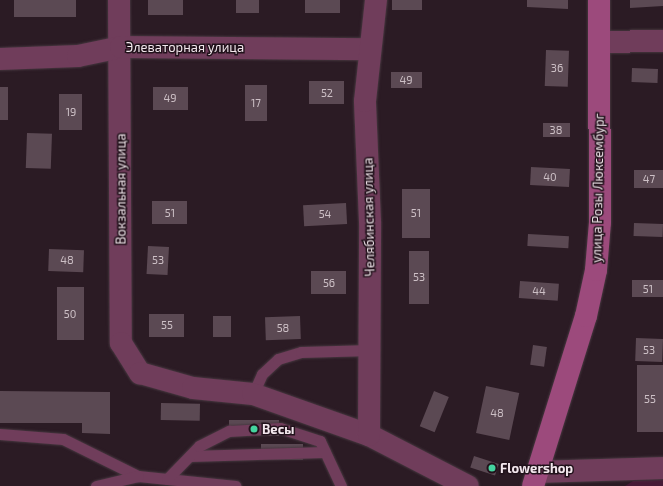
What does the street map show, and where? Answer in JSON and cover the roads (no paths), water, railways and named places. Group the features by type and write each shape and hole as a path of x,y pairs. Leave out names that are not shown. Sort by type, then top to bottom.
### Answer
{"street":[{"name":"Вокзальная улица","path":"120,0 121,343 140,373 193,388 253,394"},
{"name":"Челябинская улица","path":"369,435 371,350 365,101 376,0"},
{"name":"улица Розы Люксембург","path":"536,479 586,316 596,270 600,222 599,0"},
{"path":"599,42 663,41"},
{"name":"Элеваторная улица","path":"0,59 78,56 121,47 370,49"},
{"path":"253,394 369,435 468,486"},
{"path":"536,479 663,468"}],"lane":[{"path":"253,394 262,374 278,359 301,352 371,350"},
{"path":"167,479 199,446 229,431 280,428 320,441 341,486"},
{"path":"0,434 63,439 138,476"},
{"path":"190,456 325,452"},
{"path":"96,486 138,476 235,486"}],"place":[{"name":"Весы","path":"254,429"},
{"name":"Flowershop","path":"492,468"}]}
